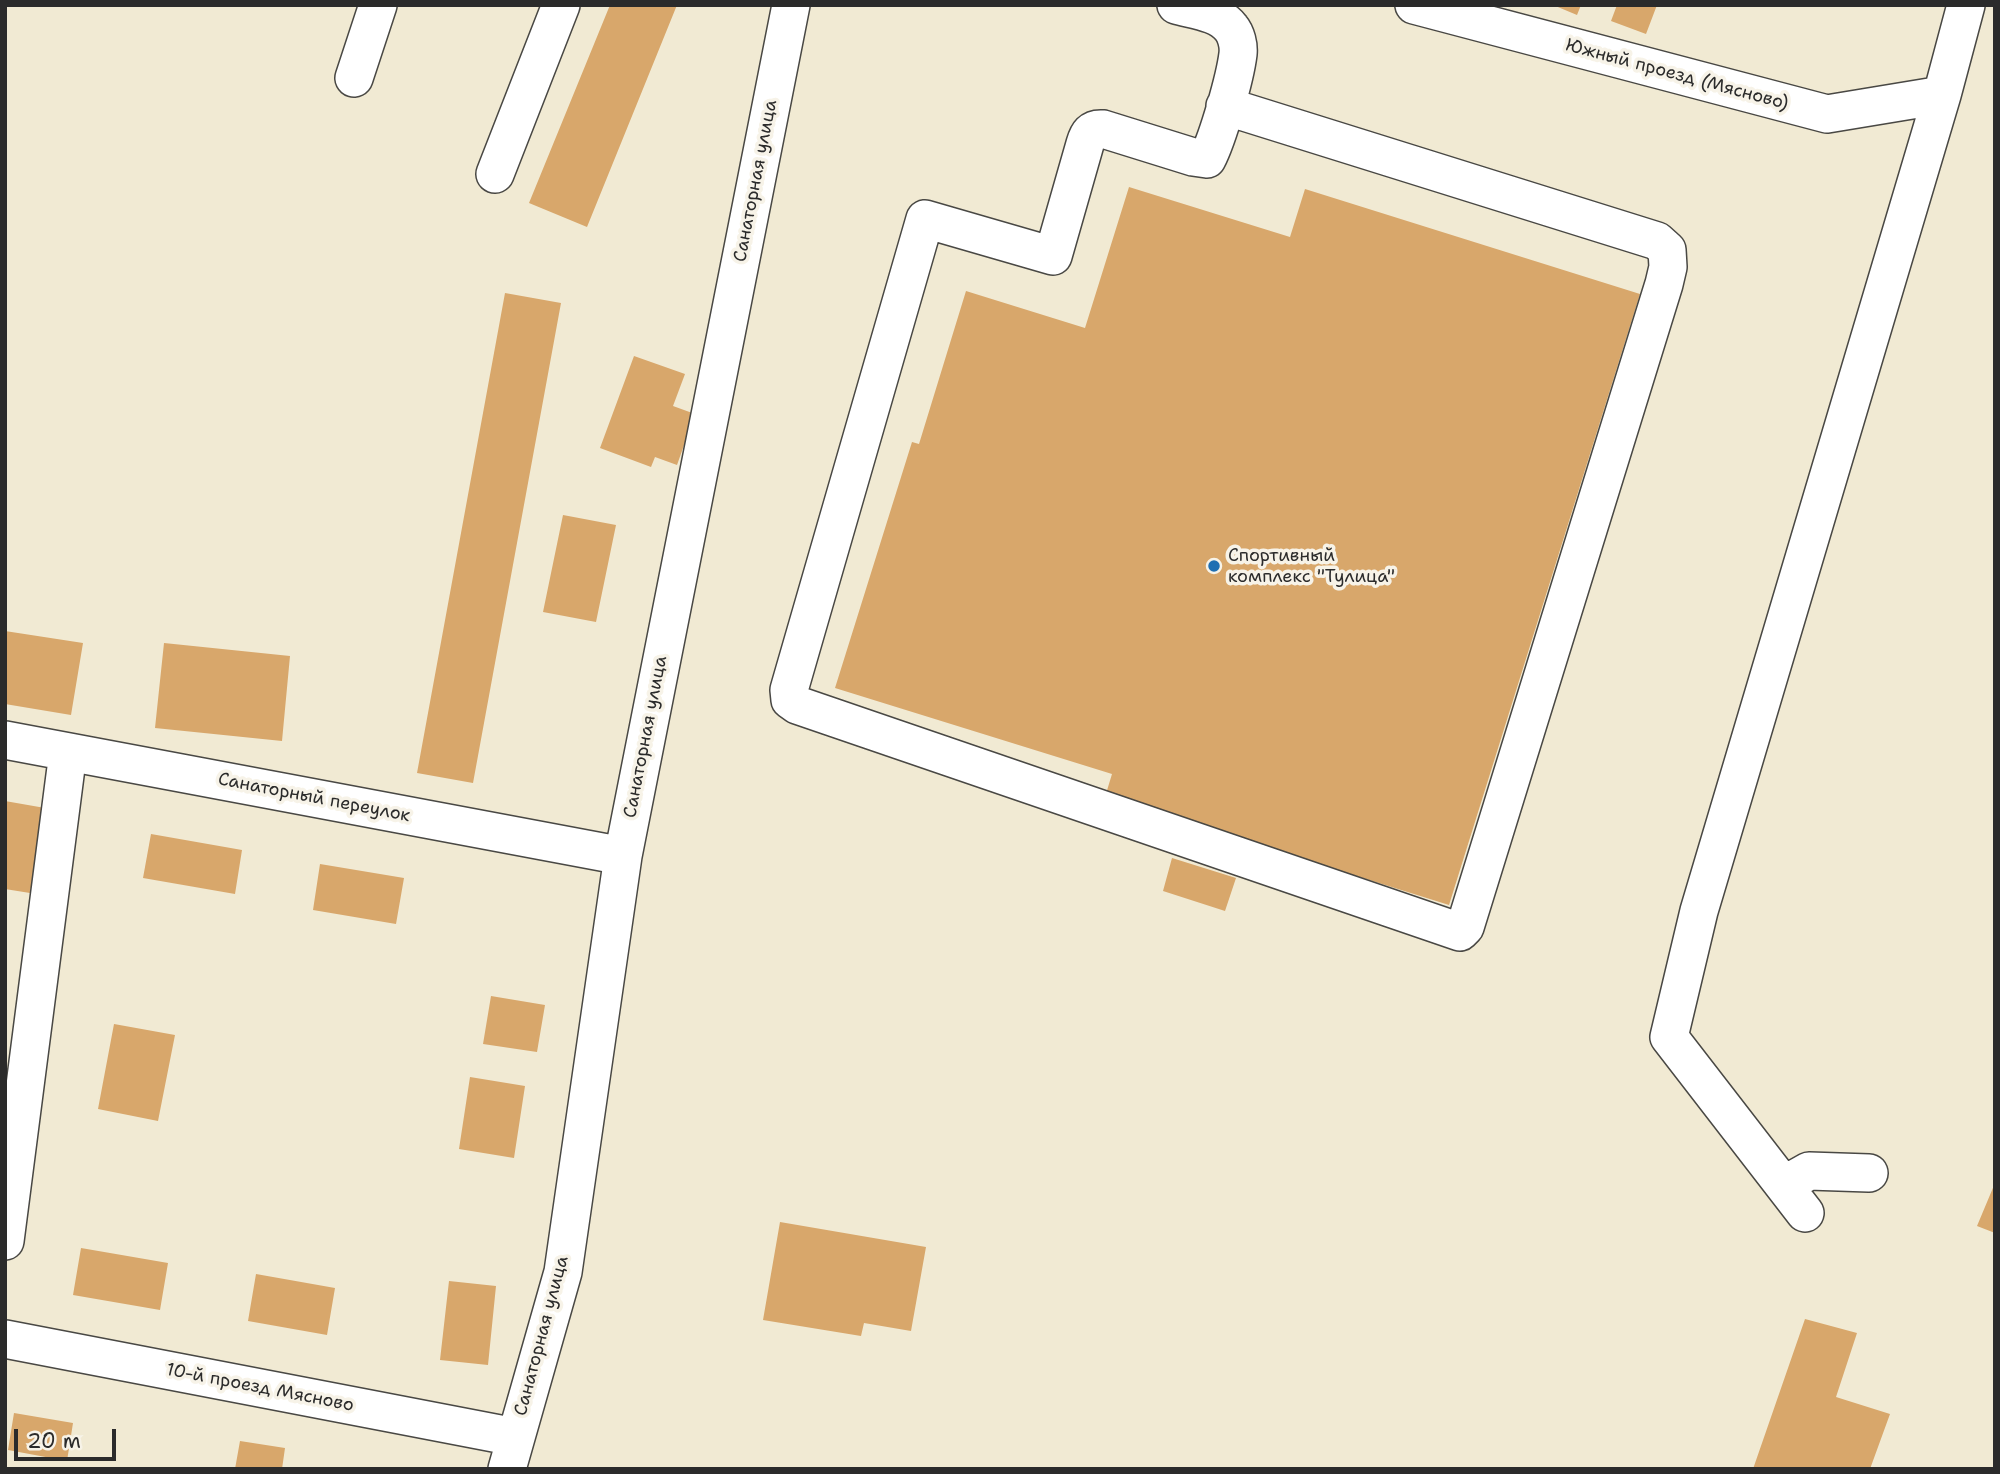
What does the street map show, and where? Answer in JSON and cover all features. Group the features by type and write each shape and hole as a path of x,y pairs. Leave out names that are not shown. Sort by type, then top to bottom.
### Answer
{"street":[{"path":"354,78 378,5"},
{"path":"495,174 561,5"},
{"name":"Санаторная улица","path":"511,1453 563,1272 622,856 791,5"},
{"path":"1176,5 1221,19 1237,38 1239,52 1209,157 1205,159 1103,130 1091,131 1053,256 925,219 789,690 790,700 837,719 1460,932 1466,926 1664,284 1668,267 1667,250 1657,241 1225,106"},
{"name":"Южный проезд (Мясново)","path":"1414,5 1827,114 1942,95"},
{"path":"1869,1173 1809,1171 1794,1199 1669,1037 1699,911 1942,95 1966,5"},
{"name":"Санаторный переулок","path":"5,740 622,856"},
{"path":"5,1241 68,752"},
{"name":"10-й проезд Мясново","path":"5,1339 511,1453"}],"building":[{"path":"610,5 677,5 587,227 529,203"},
{"path":"1553,5 1581,5 1577,15"},
{"path":"1617,5 1657,5 1646,34 1611,21"},
{"name":"Спортивный комплекс \"Тулица\"","path":"1129,187 1290,237 1305,189 1640,294 1449,905 1105,797 1112,774 835,688 912,442 919,444 966,291 1085,328"},
{"path":"505,293 561,303 473,783 417,773"},
{"path":"634,356 685,374 673,406 695,414 677,465 655,457 651,467 600,448"},
{"path":"563,515 616,525 596,622 543,612"},
{"path":"5,631 83,643 71,715 5,704"},
{"path":"164,643 290,656 282,741 155,728"},
{"path":"5,801 45,808 30,893 5,889"},
{"path":"151,834 242,850 235,894 143,878"},
{"path":"1172,858 1236,878 1225,911 1163,891"},
{"path":"320,864 404,878 396,924 313,910"},
{"path":"491,996 545,1005 537,1052 483,1044"},
{"path":"114,1024 175,1035 158,1121 98,1109"},
{"path":"470,1077 525,1086 514,1158 459,1149"},
{"path":"1995,1183 1995,1233 1977,1226"},
{"path":"780,1222 926,1247 911,1331 864,1323 861,1336 763,1320"},
{"path":"81,1248 168,1263 160,1310 73,1295"},
{"path":"256,1274 335,1288 327,1335 248,1321"},
{"path":"449,1281 496,1286 488,1365 440,1360"},
{"path":"1805,1319 1857,1333 1836,1397 1890,1414 1870,1469 1753,1469"},
{"path":"14,1413 73,1423 67,1461 8,1450"},
{"path":"240,1441 285,1448 282,1469 235,1469"}],"place":[{"name":"Спортивный комплекс \"Тулица\"","path":"1214,566"}]}
